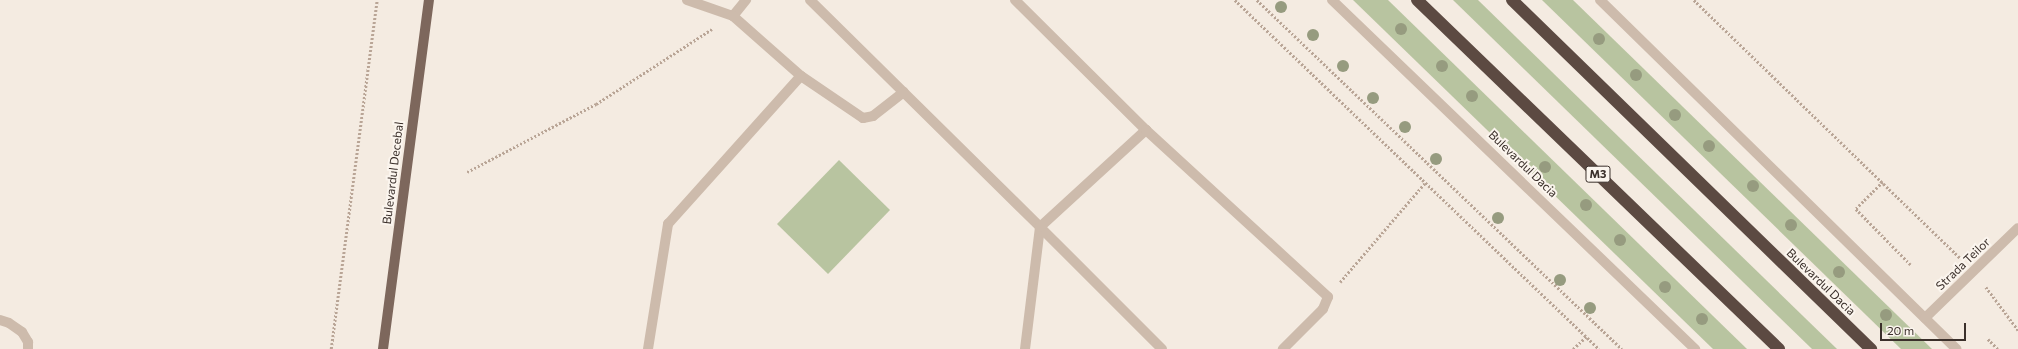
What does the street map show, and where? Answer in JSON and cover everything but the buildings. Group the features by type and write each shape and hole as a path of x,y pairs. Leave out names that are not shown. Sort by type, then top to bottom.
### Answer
{"highway":[{"name":"M3","path":"1417,0 1779,349"},
{"name":"Bulevardul Dacia","path":"1512,0 1870,349"}],"main road":[{"name":"Bulevardul Decebal","path":"383,349 429,0"}],"street":[{"path":"687,0 733,16 801,76 862,118 873,116 904,92"},
{"path":"733,16 746,0"},
{"path":"810,0 1162,349"},
{"path":"1015,0 1146,130 1328,296 1323,309 1283,349"},
{"name":"Bulevardul Dacia","path":"1332,0 1694,349"},
{"path":"1600,0 1957,349"},
{"path":"648,349 668,224 801,76"},
{"path":"1025,349 1040,227 1146,130"},
{"name":"Strada Teilor","path":"1925,318 2018,228"},
{"path":"0,320 9,323 22,332 28,342 28,349"}],"path":[{"path":"331,349 378,0"},
{"path":"1235,0 1599,349"},
{"path":"1257,0 1622,349"},
{"path":"1694,0 1974,272 2018,330"},
{"path":"467,172 596,104 733,16"},
{"path":"1883,182 1856,209 1911,265"},
{"path":"1328,296 1425,183"},
{"path":"1573,349 1586,336"},
{"path":"1988,339 1998,349"}],"green space":[{"path":"1353,0 1388,0 1747,349 1713,349"},
{"path":"1453,0 1478,0 1837,349 1812,349"},
{"path":"1542,0 1573,0 1932,349 1901,349"},
{"path":"839,160 890,210 828,274 777,224"}]}
